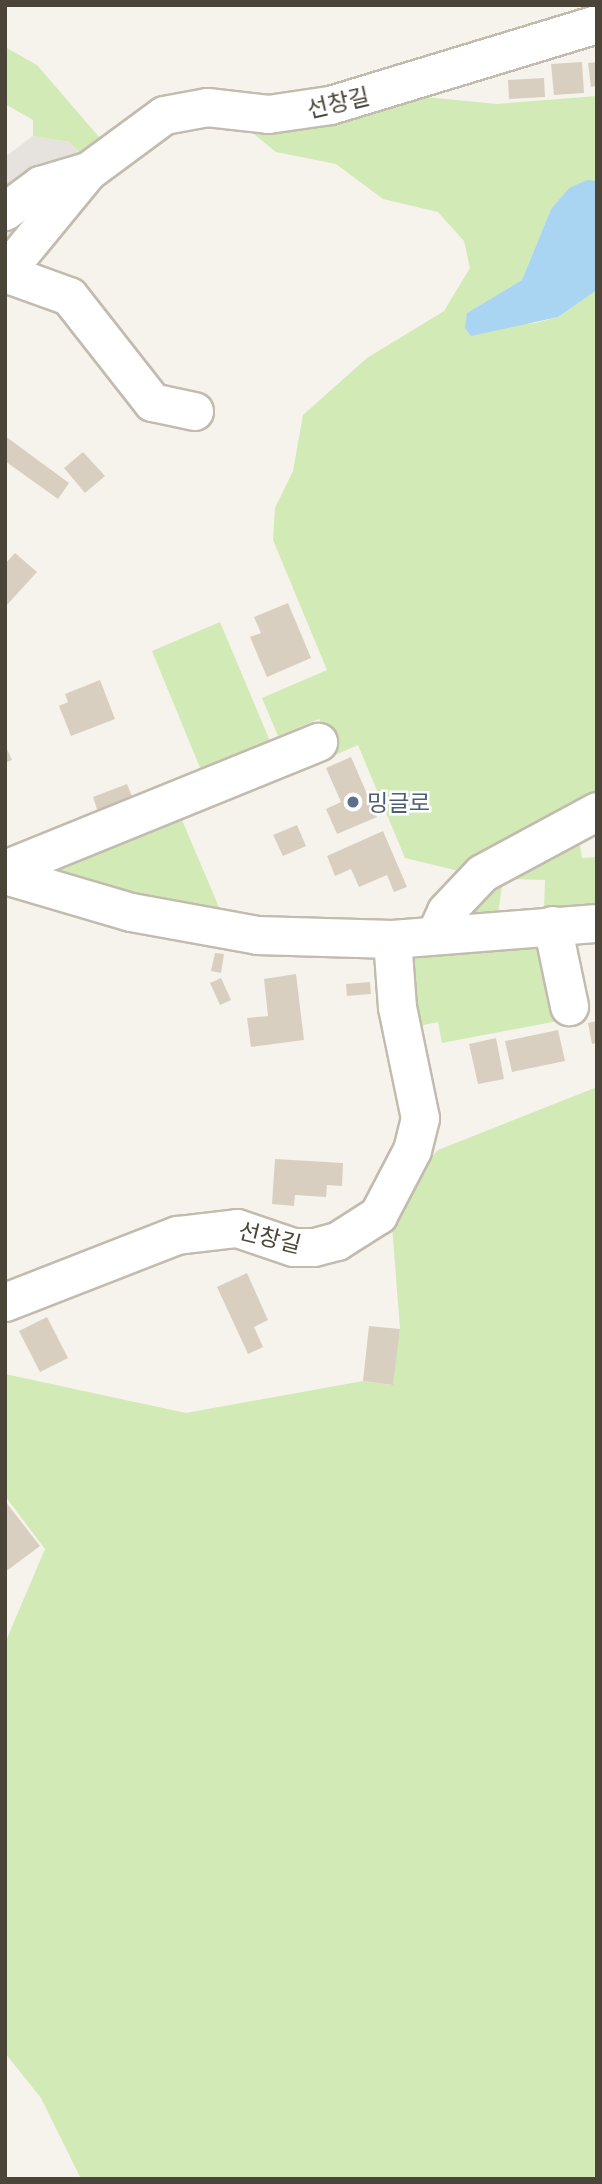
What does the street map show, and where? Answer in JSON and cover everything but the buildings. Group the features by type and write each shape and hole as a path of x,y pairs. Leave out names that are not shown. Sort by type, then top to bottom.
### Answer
{"lane":[{"name":"선창길","path":"194,411 152,402 69,296 5,273 89,171 145,124 183,109 309,110 444,75 597,24"},
{"name":"선창길","path":"5,211 67,172 89,171"},
{"path":"5,869 318,742"},
{"path":"435,935 446,911 482,873 597,811"},
{"path":"5,875 199,928 392,939 597,923"},
{"path":"552,925 569,1006"},
{"name":"선창길","path":"5,1303 177,1235 237,1228 293,1247 314,1247 337,1241 378,1215 412,1150 420,1118 397,1007 392,939"}],"shaded area":[{"path":"33,136 69,142 88,160 5,256 5,157"}],"green space":[{"path":"5,47 37,65 106,145 88,160 69,142 33,136 33,120 5,104"},
{"path":"395,94 497,104 597,96 597,181 569,188 551,209 522,280 467,313 501,326 535,323 558,317 597,290 597,804 479,867 459,871 405,858 358,745 335,755 319,719 278,736 262,698 327,670 273,540 275,508 293,471 303,415 367,358 444,311 470,268 464,241 438,212 383,199 336,164 276,152 254,134 248,120"},
{"path":"220,622 272,746 203,775 152,651"},
{"path":"179,813 224,919 161,907 40,867"},
{"path":"579,839 582,858 597,857 597,910 544,909 545,880 503,879 498,914 446,921 469,890"},
{"path":"543,940 563,1020 442,1043 438,1022 415,1027 406,969 414,959"},
{"path":"597,1087 597,2179 81,2179 41,2098 5,2053 5,1643 45,1549 5,1496 5,1374 186,1413 363,1381 392,1385 400,1329 391,1213 408,1182 438,1150"}],"water":[{"path":"587,180 597,181 597,290 558,317 471,336 465,328 467,313 522,280 551,209 569,188"}],"place":[{"name":"밍글로","path":"353,802"}]}
